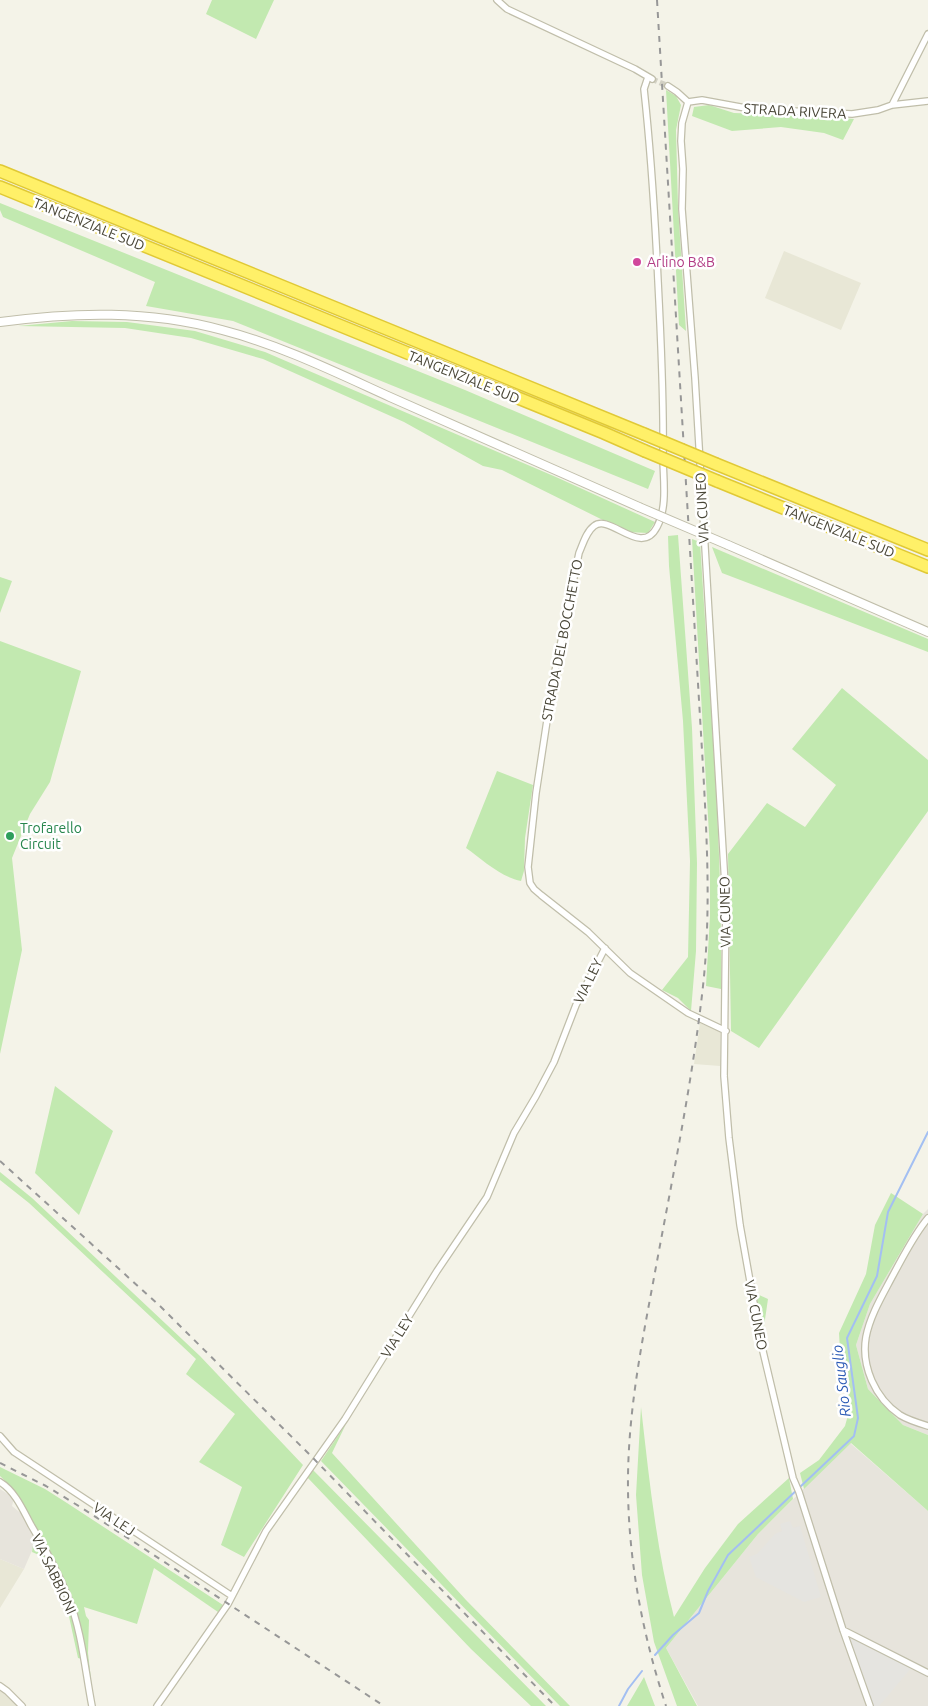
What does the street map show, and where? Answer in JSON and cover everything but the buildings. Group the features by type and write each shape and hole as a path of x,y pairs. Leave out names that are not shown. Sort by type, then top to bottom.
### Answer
{"highway":[{"name":"TANGENZIALE SUD","path":"0,171 928,550"},
{"name":"TANGENZIALE SUD","path":"0,187 928,567"}],"street":[{"name":"STRADA DEL BOCCHETTO","path":"497,1 507,9 650,78 644,89 655,210 661,328 664,506 659,525 655,532 648,536 635,537 607,524 598,524 592,527 587,534 579,553 553,681 536,793 528,866 530,882 534,889 588,932 630,973 695,1017 726,1031"},
{"path":"892,105 928,34"},
{"path":"668,86 688,102"},
{"name":"STRADA RIVERA","path":"688,102 702,100 751,109 863,113 892,105 928,101"},
{"name":"VIA CUNEO","path":"688,102 682,123 682,209 696,388 726,902 725,1084 729,1138 740,1226 761,1343 793,1478 870,1706"},
{"path":"0,322 47,316 110,314 163,319 221,330 277,348 928,632"},
{"name":"VIA LEY","path":"157,1706 212,1629 232,1596 266,1531 346,1419 437,1271 487,1198 514,1134 554,1062 576,1006 605,948"},
{"path":"928,1218 910,1244 882,1295 871,1321 865,1348 870,1376 877,1391 899,1414 928,1426"},
{"name":"VIA LEJ","path":"0,1436 14,1452 232,1596"},
{"name":"VIA SABBIONI","path":"0,1482 6,1485 17,1499 52,1563 68,1598 78,1628 92,1706"},
{"path":"843,1630 928,1673"},
{"path":"0,1686 22,1706"}],"shaded area":[{"path":"784,251 861,283 841,330 765,298"},
{"path":"700,1023 720,1032 720,1066 694,1064"},
{"path":"928,1209 928,1435 903,1425 868,1389 856,1345 870,1304 923,1214"},
{"path":"850,1443 928,1511 928,1706 698,1706 666,1648 758,1534"},
{"path":"0,1489 14,1498 12,1506 23,1515 34,1537 34,1546 24,1569 0,1559"},
{"path":"790,1521 793,1528 800,1526 821,1597 804,1602 756,1577 749,1557 757,1554 775,1534 782,1531 780,1524"},
{"path":"0,1559 24,1569 0,1608"},
{"path":"843,1630 913,1666 879,1706 870,1706"},
{"path":"0,1682 4,1685 25,1706 0,1706"}],"green space":[{"path":"212,0 274,0 256,39 206,14"},
{"path":"666,90 676,96 681,105 676,130 678,206 686,331 679,325"},
{"path":"709,105 734,113 825,116 854,119 843,140 824,133 781,127 732,131 692,116 694,107"},
{"path":"0,203 465,390 655,471 648,489 233,321 146,306 155,282 3,217"},
{"path":"72,321 127,322 195,331 265,352 556,477 655,522 648,533 627,532 502,470 483,466 404,422 263,359 191,338 125,328 18,326"},
{"path":"678,535 692,728 697,863 696,951 691,1011 678,998 662,990 688,957 690,861 683,721 668,536"},
{"path":"692,539 700,542 711,710 718,821 721,989 706,986 710,916 710,851"},
{"path":"712,547 928,639 928,652 722,573"},
{"path":"0,577 12,581 0,613"},
{"name":"Trofarello Circuit","path":"0,641 81,671 50,782 30,814 12,858 22,950 0,1054"},
{"path":"842,688 928,760 928,811 759,1048 731,1031 728,854 767,803 805,827 836,785 792,749"},
{"path":"497,771 533,785 525,838 524,871 521,881 499,872 466,848"},
{"path":"55,1086 113,1131 79,1215 35,1173"},
{"path":"0,1172 32,1198 200,1356 303,1465 244,1557 221,1545 242,1487 199,1462 235,1414 186,1374 196,1359 29,1203 0,1180"},
{"path":"891,1193 923,1214 870,1304 856,1345 868,1389 903,1425 928,1435 928,1511 851,1443 804,1489 800,1473 819,1460 845,1426 850,1408 840,1351 839,1333 866,1274 875,1225"},
{"path":"755,1293 768,1299 763,1333"},
{"path":"641,1407 662,1565 674,1617 705,1568 738,1524 789,1478 793,1499 758,1534 666,1648 697,1706 677,1706 654,1642 642,1575 636,1495"},
{"path":"346,1424 332,1453 466,1600 570,1706 560,1706 321,1461"},
{"path":"0,1467 45,1489 223,1605 218,1612 154,1568 137,1624 84,1607 89,1620 88,1653 92,1688 81,1629 71,1594 25,1508 16,1494 0,1476"},
{"path":"312,1469 546,1706 531,1706 471,1649 307,1477"},
{"path":"34,1537 49,1561 67,1598 82,1659 78,1658 65,1598 39,1555 32,1552"},
{"path":"644,1677 655,1706 627,1706"}],"waterway":[{"name":"Rio Sauglio","path":"655,1655 673,1635 699,1613 708,1591 728,1555 854,1436 858,1418 847,1338 877,1276 888,1212 928,1132"},
{"name":"Rio Sauglio","path":"619,1706 628,1689 642,1671"}],"tunnel":[{"path":"652,79 668,86"}],"railway":[{"path":"657,0 708,876 703,986 693,1061 639,1360 632,1412 628,1465 629,1518 634,1573 650,1653 666,1706"},
{"path":"0,1161 161,1307 313,1458 555,1706"},
{"path":"0,1463 46,1486 82,1508 384,1706"}],"place":[{"name":"Arlino B&B","path":"637,262"},
{"name":"Trofarello Circuit","path":"10,836"}]}
